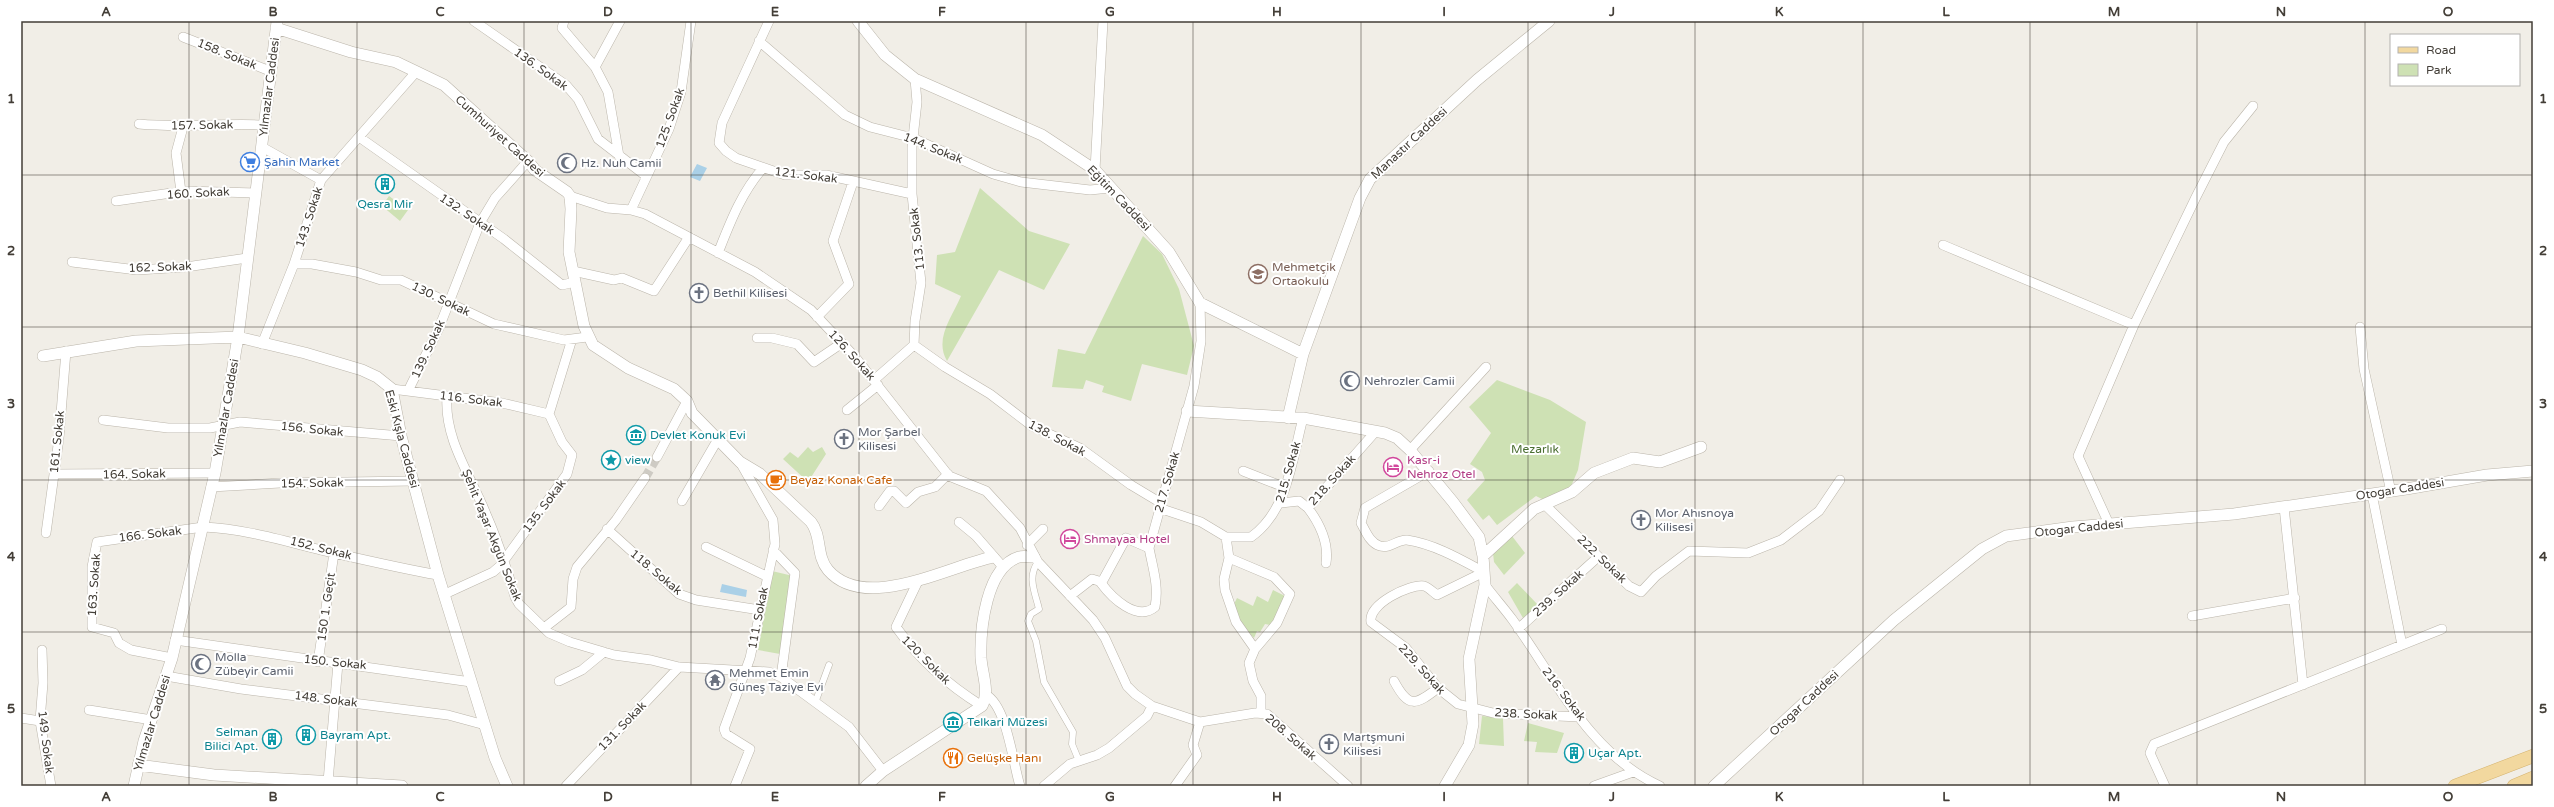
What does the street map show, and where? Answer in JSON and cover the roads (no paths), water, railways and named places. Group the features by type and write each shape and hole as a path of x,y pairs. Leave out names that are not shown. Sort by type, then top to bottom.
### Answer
{"main road":[{"path":"2455,786 2533,756"},
{"path":"2514,786 2533,778"}],"street":[{"name":"136. Sokak","path":"474,21 566,85 578,99 598,139 646,176"},
{"path":"564,21 562,28 594,67 608,92 619,156"},
{"path":"594,67 620,21"},
{"name":"125. Sokak","path":"631,210 669,129 681,92 691,21"},
{"name":"121. Sokak","path":"769,21 722,123 719,143 726,151 736,158 785,175 826,175 912,194"},
{"name":"Eğitim Caddesi","path":"858,21 885,55 915,79 1042,135 1095,170 1169,252 1200,303"},
{"path":"1095,170 1103,21"},
{"name":"Manastır Caddesi","path":"1288,418 1303,354 1360,198 1370,179 1477,80 1549,21"},
{"name":"Yılmazlar Caddesi","path":"134,786 138,765 172,658 215,473 238,337 277,24"},
{"name":"Cumhuriyet Caddesi","path":"277,24 351,52 396,62 444,85 528,161 535,170 570,196"},
{"name":"158. Sokak","path":"183,37 270,71"},
{"name":"144. Sokak","path":"759,41 845,115 870,127 913,138 993,174 1021,182 1090,190 1110,188"},
{"name":"143. Sokak","path":"262,344 294,264 321,180 344,151 359,137 416,72"},
{"name":"113. Sokak","path":"914,345 915,321 921,283 912,194 913,138 916,102 915,79"},
{"path":"2109,524 2078,456 2134,325 2224,142 2253,106"},
{"name":"157. Sokak","path":"139,124 183,127 233,124 264,125"},
{"path":"181,192 176,153 183,127"},
{"name":"132. Sokak","path":"359,137 480,222 562,285 575,282"},
{"path":"262,147 321,180"},
{"name":"139. Sokak","path":"408,391 439,328 480,222 495,198 528,161"},
{"path":"718,253 736,209 750,183 763,168"},
{"path":"817,317 848,284 833,241 853,182"},
{"name":"160. Sokak","path":"116,201 181,192 256,193"},
{"path":"570,196 569,252 587,337 593,345 606,356 658,380 674,389 687,401 692,412 740,462 760,474 811,522 817,532 819,549 827,568 841,581 858,587 882,588 918,581 993,557"},
{"name":"126. Sokak","path":"570,196 607,208 631,210 689,237 773,284 817,317 876,382 948,474 959,481 986,491 1020,528 1027,545 1036,559 1070,596"},
{"path":"573,271 614,280 622,278 654,290 689,237"},
{"path":"1943,245 2134,325"},
{"name":"162. Sokak","path":"72,262 137,270 186,267 247,258"},
{"name":"130. Sokak","path":"294,264 312,264 356,272 381,280 401,280 449,302 459,309 494,324 564,340 587,337"},
{"path":"1200,303 1303,354"},
{"name":"217. Sokak","path":"1149,548 1194,386 1201,341 1200,303"},
{"path":"2360,327 2364,369 2391,492"},
{"name":"Eski Kışla Caddesi","path":"43,356 66,351 136,341 238,337 262,344 305,353 362,370 377,377 392,389 401,436 438,575 495,758 507,786"},
{"path":"757,338 772,338 797,344 814,362 842,343"},
{"path":"549,414 572,339"},
{"path":"847,410 914,345"},
{"name":"138. Sokak","path":"914,345 945,367 990,394 1032,426 1080,448 1160,505"},
{"name":"161. Sokak","path":"46,533 54,474 66,351"},
{"path":"1410,450 1486,367"},
{"name":"116. Sokak","path":"392,389 502,403 549,414"},
{"name":"Şehit Yaşar Akgün Sokak","path":"447,397 446,410 450,431 486,514 519,604 544,628 558,638 604,652 679,667 769,672 780,677"},
{"path":"657,458 687,401"},
{"path":"1187,411 1302,418 1376,431 1397,438 1429,471 1480,537 1485,586 1469,659 1473,724 1469,745 1445,786"},
{"name":"135. Sokak","path":"445,594 492,572 504,561 567,474 572,455 562,442 549,414"},
{"name":"215. Sokak","path":"1226,537 1251,537 1272,518 1281,503 1302,418"},
{"name":"156. Sokak","path":"103,420 168,428 210,428 223,424 240,422 401,436"},
{"name":"218. Sokak","path":"1281,503 1299,502 1308,508 1376,431"},
{"path":"682,501 718,439"},
{"path":"1483,556 1534,509 1572,492 1594,473 1633,458 1660,462 1671,460 1701,447"},
{"name":"111. Sokak","path":"735,786 750,748 726,734 724,729 744,670 750,658 766,576 773,550 773,520 740,462"},
{"path":"1243,471 1284,487"},
{"path":"1429,471 1365,508 1361,523 1364,529 1369,538 1378,546 1386,547 1407,540 1443,551 1484,572"},
{"name":"Otogar Caddesi","path":"1714,786 1894,620 1982,550 2006,536 2109,524 2234,514 2391,492 2487,475 2533,471"},
{"name":"164. Sokak","path":"54,474 215,473"},
{"path":"879,506 890,491 894,491 906,503 918,492 935,487 948,474"},
{"path":"544,628 571,607 573,579 577,567 645,478"},
{"name":"222. Sokak","path":"1545,505 1629,586 1641,592 1656,576 1689,551 1748,553 1781,540 1819,511 1840,480"},
{"name":"154. Sokak","path":"211,487 280,483 413,481"},
{"path":"2372,494 2402,645"},
{"path":"1160,505 1201,522 1226,537 1229,558 1224,579 1225,590 1236,622 1255,649"},
{"path":"2284,507 2295,598 2302,685"},
{"path":"1308,508 1321,527 1327,554 1326,563"},
{"path":"959,522 976,536 1003,568"},
{"name":"152. Sokak","path":"203,527 272,536 334,553 438,575"},
{"name":"166. Sokak","path":"97,542 203,527"},
{"name":"118. Sokak","path":"607,529 679,594 696,600 760,610"},
{"path":"1027,545 1043,529"},
{"path":"1070,596 1092,579 1101,583 1110,595 1132,609 1141,613 1149,611 1155,607 1157,596 1156,576 1149,548 1126,538 1101,583"},
{"name":"163. Sokak","path":"97,542 92,567 92,627 114,633 120,643 131,650 172,658"},
{"path":"706,547 766,576"},
{"path":"773,550 795,573 780,677 849,727 883,772"},
{"name":"150 1. Geçit","path":"318,662 334,553"},
{"path":"984,701 981,659 981,623 998,573 1020,557 1036,559 1032,570 1031,580 1039,609 1031,614 1028,620 1036,641 1044,682 1073,732 1072,744 1079,761"},
{"name":"239. Sokak","path":"1518,629 1598,557"},
{"path":"1229,558 1274,577 1290,594 1277,623 1255,649 1249,663 1253,681 1261,696 1261,712"},
{"name":"229. Sokak","path":"1472,709 1448,698 1438,688 1406,648 1371,622 1370,616 1373,609 1384,599 1417,587 1425,586 1437,595 1442,594 1452,586 1484,572"},
{"name":"120. Sokak","path":"918,581 896,627 910,646 932,668 961,693 984,701"},
{"name":"216. Sokak","path":"1485,586 1518,629 1561,695 1617,760 1633,772 1660,786"},
{"name":"208. Sokak","path":"1070,596 1093,620 1105,638 1127,686 1152,706 1200,722 1261,712 1267,714 1348,786"},
{"path":"2192,616 2295,598"},
{"path":"2165,786 2150,753 2154,744 2442,629"},
{"name":"150. Sokak","path":"176,640 318,662 367,665 472,682"},
{"name":"149. Sokak","path":"42,650 43,684 40,721 51,786"},
{"path":"559,680 582,670 604,652"},
{"path":"328,782 338,663"},
{"path":"815,703 829,665"},
{"name":"131. Sokak","path":"566,786 679,667"},
{"name":"148. Sokak","path":"166,676 241,689 448,715 485,725"},
{"path":"1394,681 1401,694 1414,702 1419,702 1438,688"},
{"path":"866,786 883,772 984,701 995,703 1006,725 1020,786"},
{"path":"1044,786 1070,764 1097,755 1109,748 1147,716 1152,706"},
{"name":"238. Sokak","path":"1472,709 1493,713 1580,717"},
{"path":"90,710 152,720"},
{"path":"21,718 40,721"},
{"path":"1175,786 1197,755 1193,745 1200,722"},
{"path":"138,765 214,775 402,786"},
{"path":"1594,786 1633,772"}],"water":[{"path":"697,164 707,168 700,181 690,177"},
{"path":"722,584 747,590 746,597 720,592"}],"tunnel":[{"path":"645,478 657,457"}],"place":[{"name":"Şahin Market","path":"250,162"},
{"name":"Hz. Nuh Camii","path":"567,163"},
{"name":"Qesra Mir","path":"385,184"},
{"name":"Mehmetçik Ortaokulu","path":"1258,274"},
{"name":"Bethil Kilisesi","path":"699,293"},
{"name":"Nehrozler Camii","path":"1350,381"},
{"name":"Devlet Konuk Evi","path":"636,435"},
{"name":"Mor Şarbel Kilisesi","path":"844,439"},
{"name":"view","path":"611,460"},
{"name":"Kasr-i Nehroz Otel","path":"1393,467"},
{"name":"Beyaz Konak Cafe","path":"776,480"},
{"name":"Mor Ahısnoya Kilisesi","path":"1641,520"},
{"name":"Shmayaa Hotel","path":"1070,539"},
{"name":"Molla Zübeyir Camii","path":"201,664"},
{"name":"Mehmet Emin Güneş Taziye Evi","path":"715,680"},
{"name":"Telkari Müzesi","path":"953,722"},
{"name":"Bayram Apt.","path":"306,735"},
{"name":"Selman Bilici Apt.","path":"272,739"},
{"name":"Martşmuni Kilisesi","path":"1329,744"},
{"name":"Uçar Apt.","path":"1574,753"},
{"name":"Gelüşke Hanı","path":"953,758"}],"park label":[{"name":"Mezarlık","path":"1535,449"}]}
